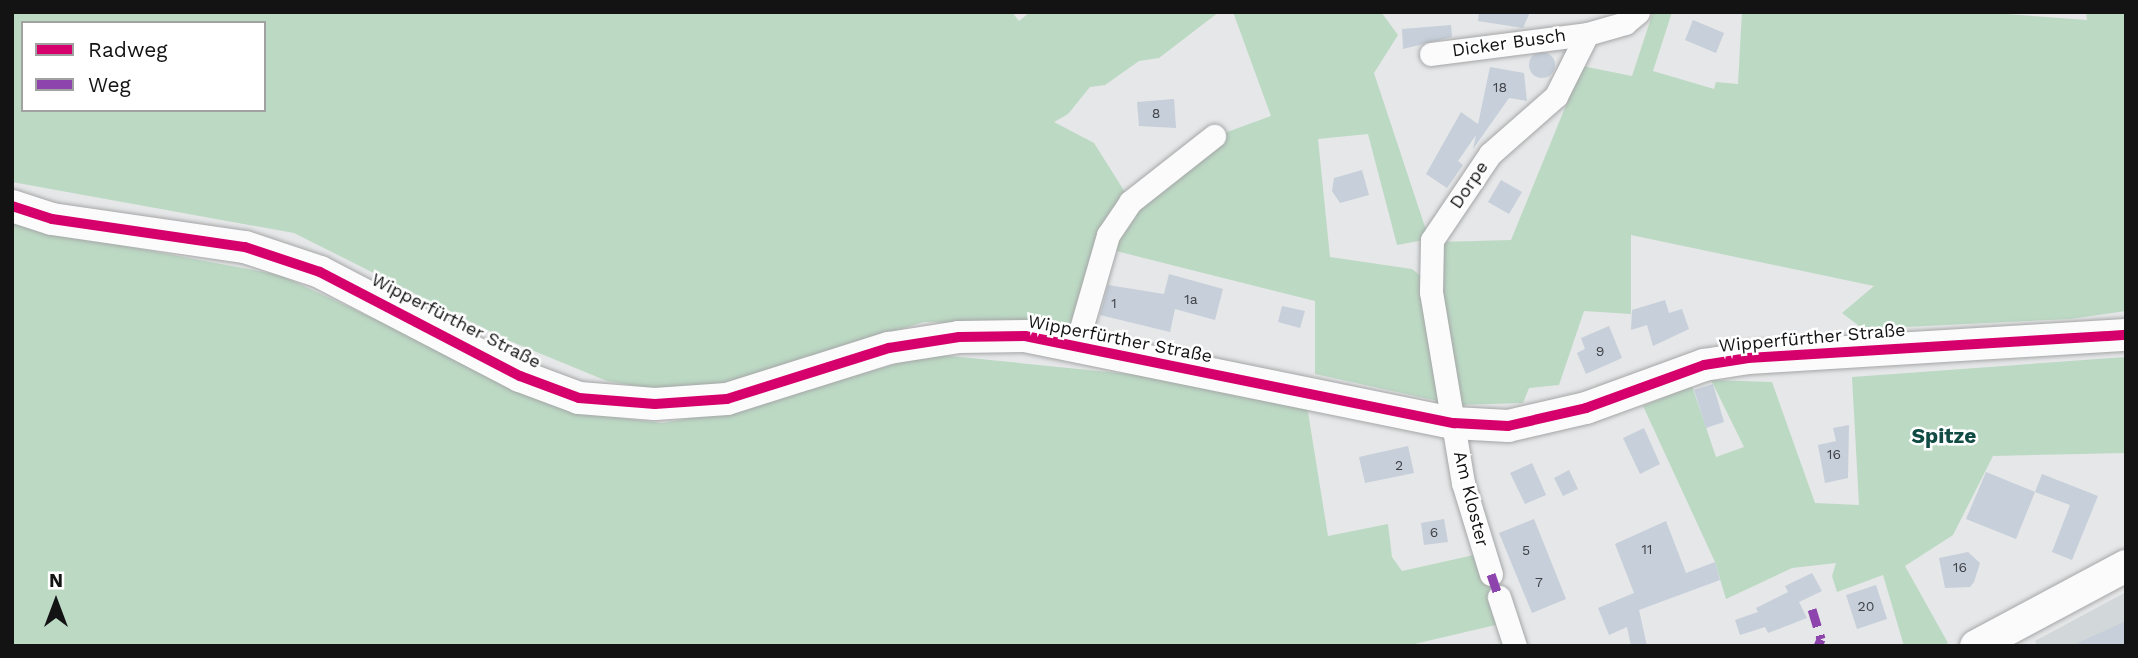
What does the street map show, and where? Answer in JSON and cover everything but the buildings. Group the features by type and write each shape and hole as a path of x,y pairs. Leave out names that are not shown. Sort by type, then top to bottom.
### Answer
{"main road":[{"name":"Wipperfürther Straße","path":"12,205 52,219 245,247 320,272 520,376 579,398 655,404 727,399 889,348 959,337 1025,336 1454,424 1508,426 1543,419 1704,365 1748,358 2126,335"},
{"path":"1976,646 2126,566"}],"street":[{"path":"1587,34 1625,23 1638,12"},
{"name":"Dicker Busch","path":"1431,54 1587,34"},
{"name":"Dorpe","path":"1454,424 1431,292 1432,240 1490,154 1556,96 1587,34"},
{"path":"1076,346 1108,235 1130,202 1214,136"},
{"name":"Am Kloster","path":"1454,424 1463,483 1491,574"},
{"path":"1499,597 1515,646"}],"shaded area":[{"path":"2126,592 2126,646 2037,646 2035,641"}],"green space":[{"path":"12,12 1012,12 1019,21 1030,12 1219,12 1159,58 1139,61 1105,85 1090,87 1068,114 1054,122 1094,143 1130,200 1075,326 924,322 725,383 658,390 607,381 505,339 294,233 12,182"},
{"path":"1233,12 1381,12 1398,35 1374,73 1429,239 1397,245 1368,134 1318,139 1330,257 1412,269 1422,277 1447,403 1315,374 1315,301 1104,248 1132,206 1227,132 1271,116"},
{"path":"1653,12 1672,12 1653,71 1714,89 1716,82 1738,84 1742,12 1992,13 2087,20 2086,12 2126,12 2126,311 2070,319 1863,329 1842,313 1874,286 1631,235 1631,314 1584,311 1559,385 1529,388 1523,403 1457,405 1435,295 1438,242 1511,240 1582,66 1632,76"},
{"path":"12,220 44,231 280,275 577,413 662,423 737,410 930,354 1208,382 1307,406 1328,536 1388,524 1392,557 1402,571 1483,553 1504,623 1406,646 12,646"},
{"path":"2126,357 2126,453 1993,456 1953,535 1905,566 1948,643 1942,646 1904,646 1883,575 1837,592 1832,576 1836,563 1792,568 1726,599 1715,562 1643,406 1692,386 1716,457 1744,447 1711,380 1772,382 1815,503 1859,505 1852,377"}],"marked path":[{"path":"1491,574 1499,597"},
{"path":"1812,609 1821,639 1818,646"}],"cycle path":[{"path":"12,206 52,219 245,247 320,272 520,376 579,398 655,404 727,399 889,348 959,337 1025,336 1454,423 1508,426 1586,408 1704,365 1748,358 2126,335"}],"district":[{"name":"Spitze","path":"1944,436"}]}
